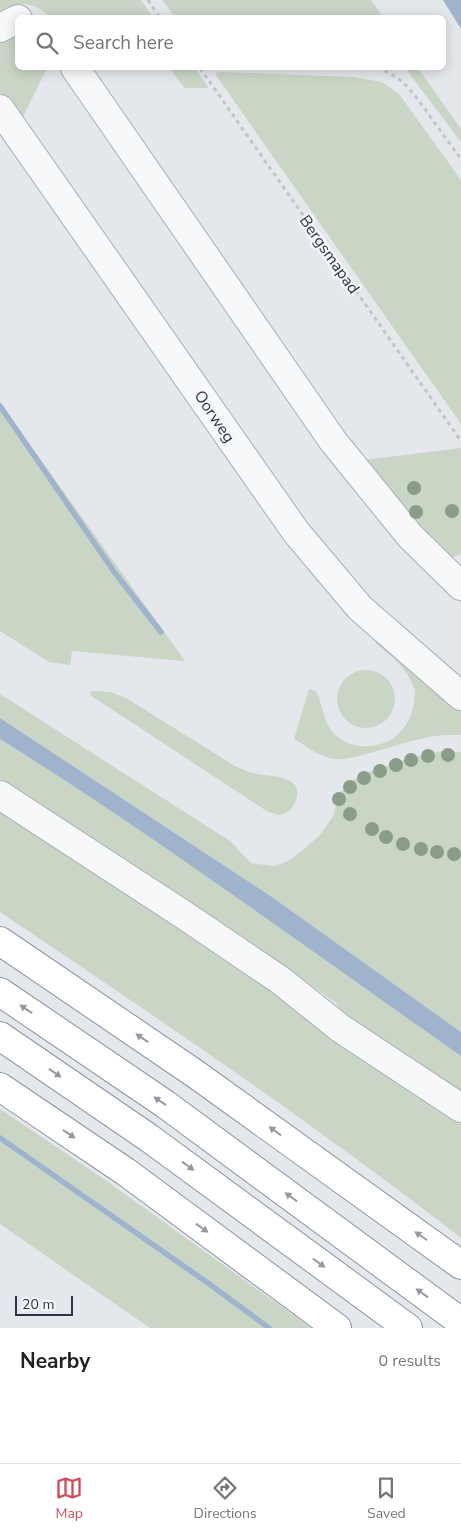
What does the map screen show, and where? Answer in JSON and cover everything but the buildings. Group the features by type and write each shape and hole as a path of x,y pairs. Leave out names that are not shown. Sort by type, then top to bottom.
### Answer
{"highway":[{"path":"0,941 194,1073 461,1264"},
{"path":"0,992 165,1104 461,1322"},
{"path":"0,1036 149,1138 408,1328"},
{"path":"0,1087 126,1172 337,1328"}],"street":[{"path":"0,28 15,21"},
{"path":"76,70 333,441 410,536 461,586"},
{"name":"Oorweg","path":"0,109 296,532 360,608 461,696"},
{"path":"0,795 280,980 340,1028 461,1108"}],"path":[{"path":"148,0 158,15"},
{"name":"Bergsmapad","path":"201,70 460,438"},
{"path":"382,70 403,82 461,159"}],"green space":[{"path":"0,0 141,0 152,15 48,15 35,6 24,4 0,13"},
{"path":"162,0 371,0 382,15 173,15"},
{"path":"15,32 15,70 46,70 20,123 0,93 0,41"},
{"path":"171,70 196,70 209,88 185,88"},
{"path":"407,70 419,70 461,129 461,142"},
{"path":"220,72 353,77 382,82 399,94 461,180 461,424 215,74"},
{"path":"0,403 185,661 72,651 70,665 49,662 0,631"},
{"path":"461,448 461,554 450,558 383,485 364,460"},
{"path":"382,641 461,709 461,735 423,738 346,759 330,758 319,754 294,739 309,689 316,691 330,728 339,738 346,742 360,746 380,744 389,741 402,730 408,722 411,713 415,690 403,668 375,643"},
{"path":"366,670 377,672 390,683 395,699 393,710 382,723 366,728 355,726 342,715 337,699 339,688 350,675"},
{"path":"91,691 111,692 126,698 235,766 251,773 278,777 291,782 297,792 292,808 280,815 268,812 90,695"},
{"path":"0,694 230,841 251,863 274,866 288,861 321,834 333,816 340,794 345,787 360,775 413,757 442,751 461,752 461,1032 272,897 0,718"},
{"path":"0,739 117,815 461,1056 461,1094 346,1021 336,1003 251,943 0,779"},
{"path":"0,805 461,1120 461,1238 291,1112 0,912"},
{"path":"0,1109 104,1179 311,1328 150,1328 0,1224"}],"water":[{"path":"443,0 461,0 461,29"},
{"path":"0,718 272,897 461,1032 461,1056 232,894 117,815 0,739"}],"waterway":[{"path":"0,406 115,573 161,632"},
{"path":"0,1138 208,1283 269,1328"}]}
